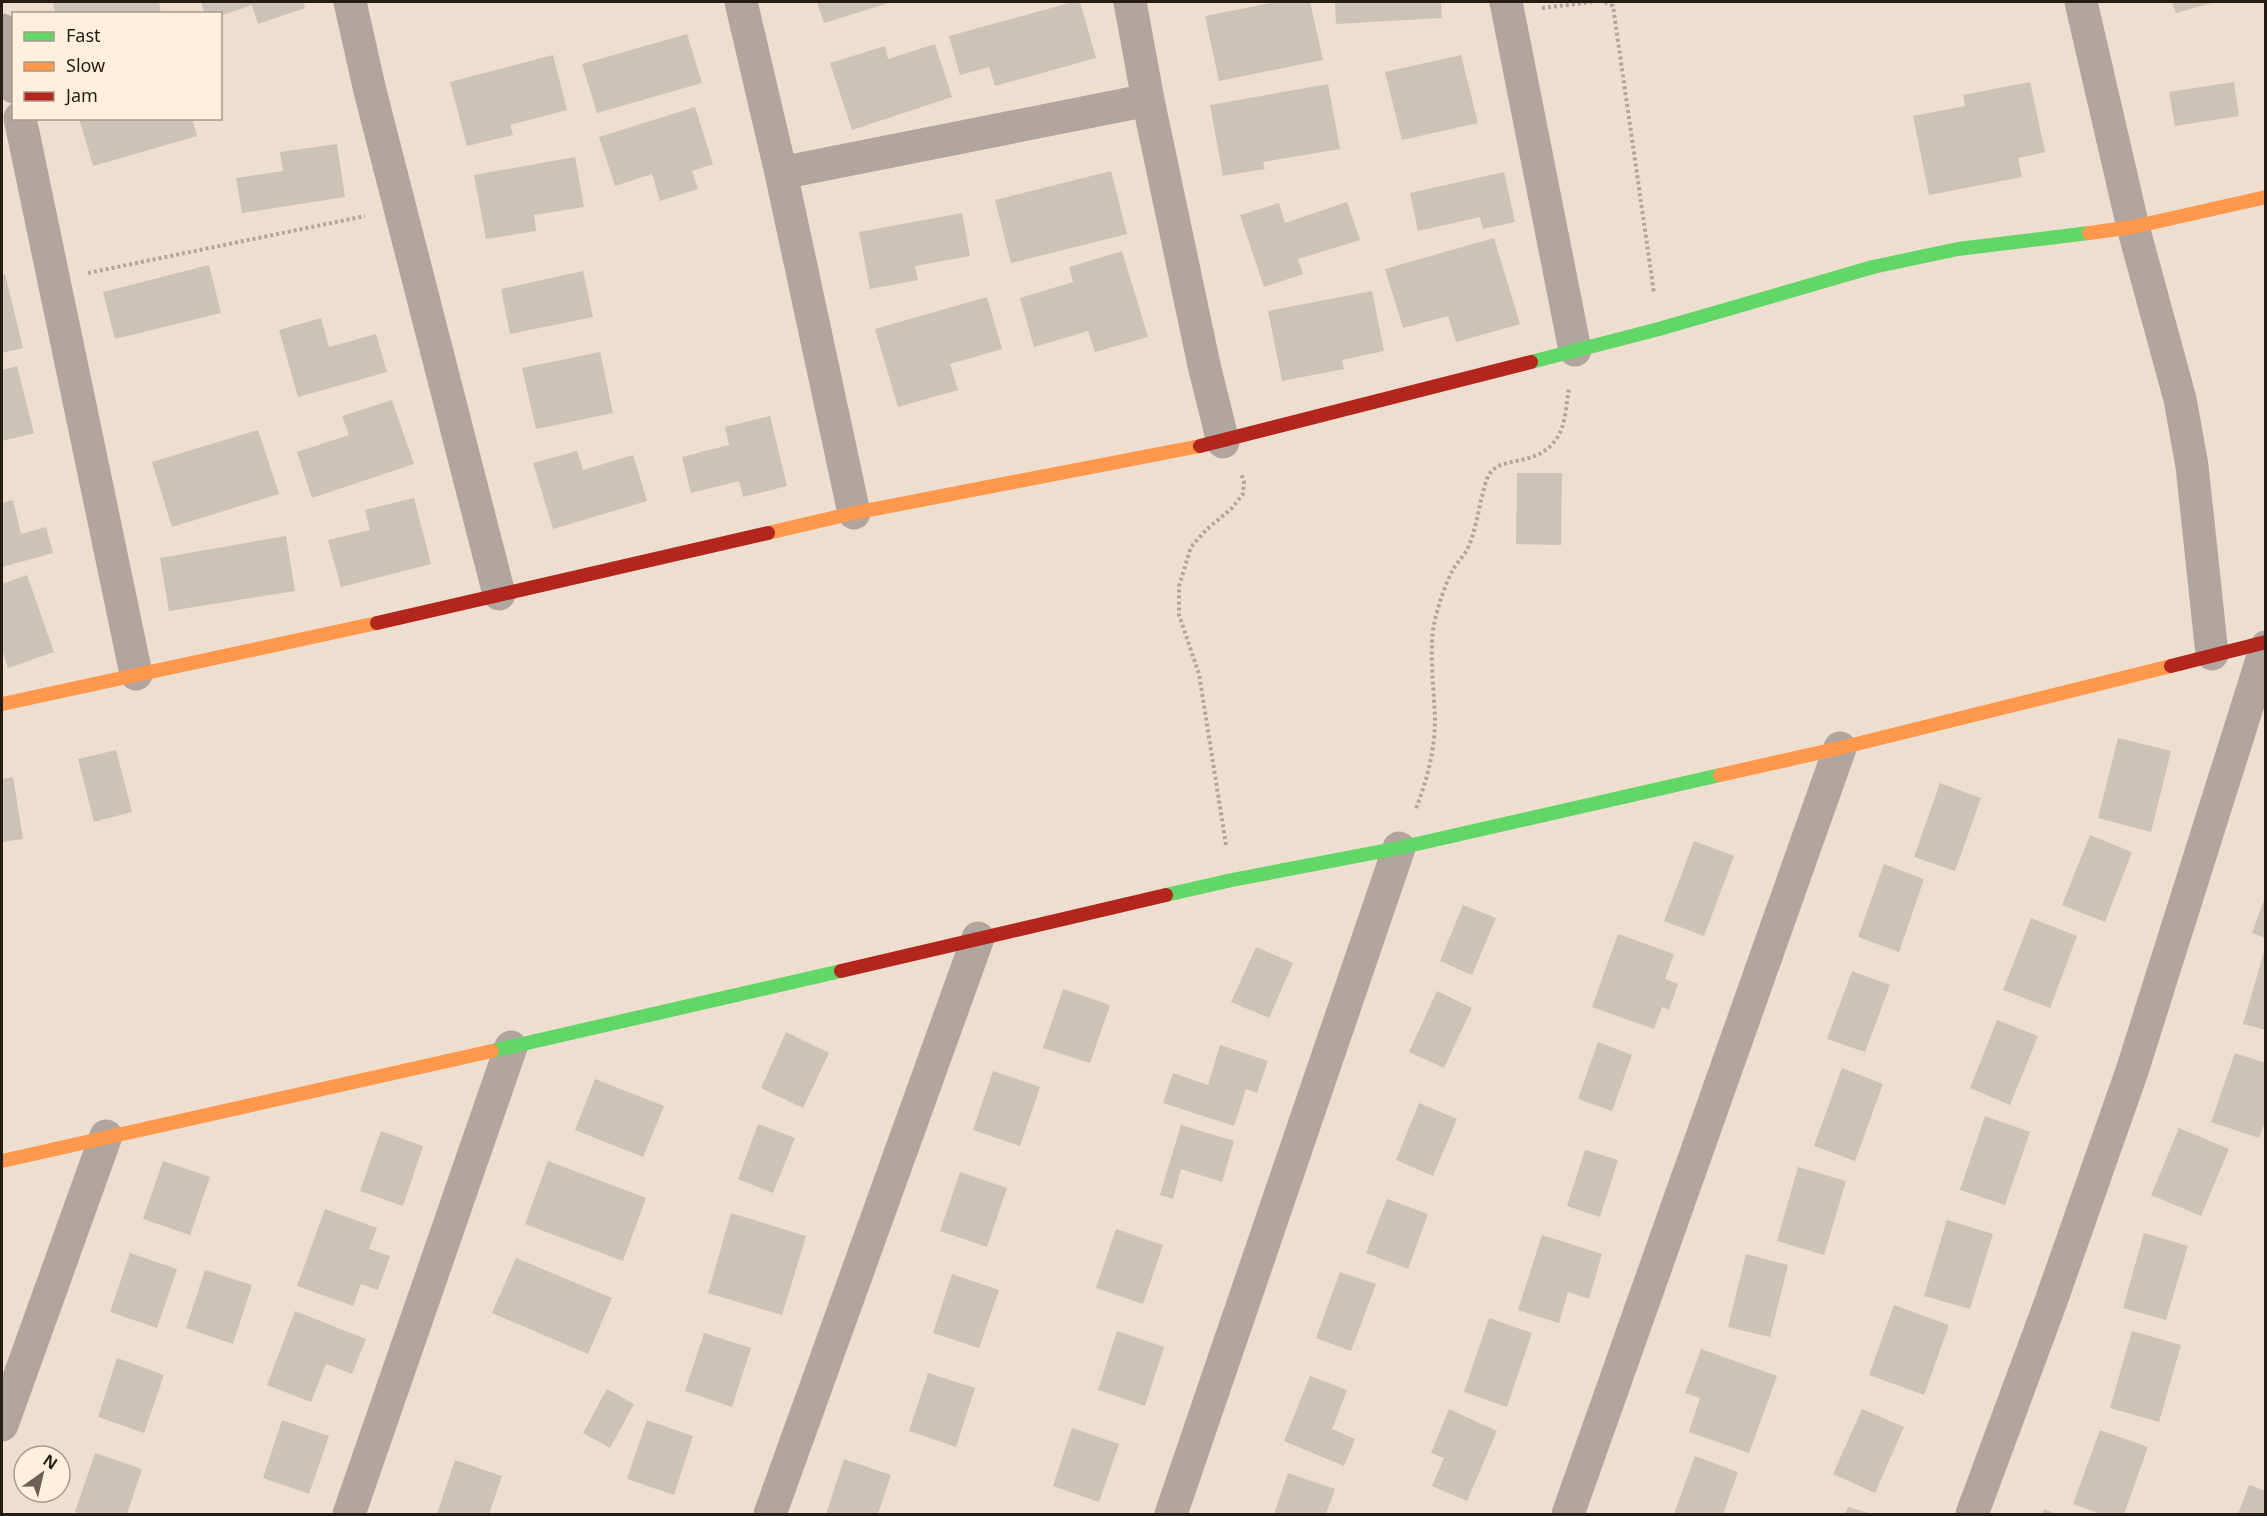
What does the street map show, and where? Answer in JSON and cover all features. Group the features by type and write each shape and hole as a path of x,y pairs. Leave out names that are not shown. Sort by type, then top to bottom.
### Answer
{"street":[{"path":"350,2 369,91 499,594"},
{"path":"741,2 781,173 854,513"},
{"path":"1130,2 1148,100 1204,365 1223,442"},
{"path":"2081,2 2133,227 2180,399 2200,529 2212,654"},
{"path":"1507,7 1575,350"},
{"path":"2,30 12,78"},
{"path":"781,173 1148,100"},
{"path":"20,120 136,674"},
{"path":"2,704 353,629 854,513 1223,442 1659,329 1873,267 1958,249 2133,227 2265,197"},
{"path":"2,1161 511,1047 1232,880 1399,848 1840,748 2265,642"},
{"path":"1972,1515 2050,1304 2132,1071 2265,647"},
{"path":"1568,1515 1840,748"},
{"path":"1171,1515 1399,848"},
{"path":"770,1515 978,938"},
{"path":"349,1515 511,1047"},
{"path":"2,1425 106,1136"}],"path":[{"path":"1507,7 1592,2"},
{"path":"1605,2 1613,6 1659,329"},
{"path":"55,280 399,209"},
{"path":"1399,848 1422,793 1432,746 1435,721 1432,693 1434,625 1443,594 1453,569 1468,548 1487,478 1494,468 1503,463 1532,458 1545,452 1557,437 1566,410 1575,350"},
{"path":"1223,442 1244,481 1243,494 1232,508 1206,530 1191,547 1179,586 1179,615 1199,674 1232,880"}],"building":[{"path":"53,2 159,2 161,12 55,12"},
{"path":"201,2 303,2 305,8 258,24 252,5 222,15 222,12 204,12"},
{"path":"817,2 892,2 824,23"},
{"path":"1080,2 1096,58 995,86 989,67 960,75 949,36"},
{"path":"1276,2 1310,2 1323,60 1219,81 1205,16"},
{"path":"1335,2 1441,2 1442,18 1336,24"},
{"path":"2172,2 2215,2 2176,13"},
{"path":"687,34 702,83 597,113 582,64"},
{"path":"935,44 952,97 852,130 830,63 885,46 888,59"},
{"path":"553,55 567,110 510,125 513,135 467,146 450,82"},
{"path":"1461,55 1478,123 1402,140 1385,72"},
{"path":"2030,82 2045,152 2018,158 2022,177 1929,195 1913,116 1965,106 1963,95"},
{"path":"2234,82 2239,116 2175,126 2169,92"},
{"path":"1328,84 1340,149 1263,162 1265,169 1223,176 1210,105"},
{"path":"695,107 713,164 692,171 698,189 660,201 652,174 615,186 599,137"},
{"path":"80,120 193,120 197,136 93,166"},
{"path":"337,144 345,197 242,213 236,178 283,171 280,152"},
{"path":"575,157 584,207 534,215 536,231 486,239 474,175"},
{"path":"1111,171 1127,234 1011,263 995,200"},
{"path":"1504,172 1515,222 1483,229 1480,217 1418,231 1410,193"},
{"path":"1347,202 1360,240 1298,259 1303,274 1264,287 1240,215 1279,203 1285,223"},
{"path":"962,213 970,256 915,266 918,280 870,289 859,232"},
{"path":"1494,238 1520,324 1456,342 1448,316 1403,328 1385,269"},
{"path":"1122,251 1148,337 1095,352 1088,331 1034,347 1020,298 1073,282 1069,267"},
{"path":"209,265 221,313 115,339 103,292"},
{"path":"583,271 593,317 510,334 501,289"},
{"path":"5,274 23,348 2,353 2,275"},
{"path":"1372,291 1384,351 1342,360 1344,369 1282,381 1268,311"},
{"path":"987,297 1002,349 950,364 958,390 898,407 875,329"},
{"path":"321,318 329,347 376,334 387,372 298,397 279,330"},
{"path":"600,352 613,413 536,429 522,368"},
{"path":"17,366 34,433 2,441 2,370"},
{"path":"392,400 414,464 312,498 297,452 349,435 342,416"},
{"path":"770,416 787,486 743,497 739,481 691,493 682,457 729,445 725,427"},
{"path":"258,430 279,494 172,527 152,462"},
{"path":"577,451 583,470 633,455 647,501 553,529 533,463"},
{"path":"1517,473 1562,473 1561,545 1516,544"},
{"path":"414,498 431,564 341,587 328,540 370,530 365,510"},
{"path":"13,500 21,534 46,527 53,553 2,567 2,503"},
{"path":"286,536 295,591 169,611 160,558"},
{"path":"27,575 54,652 8,668 2,649 2,584"},
{"path":"2118,738 2171,751 2151,832 2098,818"},
{"path":"116,750 132,812 94,822 78,759"},
{"path":"13,777 23,839 2,842 2,779"},
{"path":"1940,783 1981,798 1955,871 1914,857"},
{"path":"2090,835 2132,852 2105,922 2062,905"},
{"path":"1694,841 1734,856 1704,936 1664,921"},
{"path":"1884,864 1924,879 1899,952 1858,937"},
{"path":"2266,894 2266,938 2252,933"},
{"path":"1463,905 1496,918 1472,975 1440,961"},
{"path":"2031,918 2077,936 2050,1008 2003,990"},
{"path":"1618,934 1674,954 1665,979 1678,984 1669,1010 1662,1007 1654,1029 1592,1007"},
{"path":"1256,947 1293,963 1269,1018 1231,1002"},
{"path":"2264,952 2266,953 2266,1030 2243,1024"},
{"path":"1852,971 1890,985 1865,1052 1827,1039"},
{"path":"1063,989 1110,1005 1090,1063 1043,1048"},
{"path":"1437,991 1472,1008 1444,1068 1409,1052"},
{"path":"1997,1020 2038,1036 2010,1105 1970,1088"},
{"path":"786,1032 829,1053 803,1108 761,1088"},
{"path":"1598,1042 1632,1055 1612,1111 1578,1099"},
{"path":"1220,1045 1268,1061 1257,1093 1246,1089 1234,1126 1163,1103 1173,1073 1208,1085"},
{"path":"2235,1053 2266,1063 2266,1120 2259,1138 2211,1122"},
{"path":"1842,1068 1883,1084 1855,1161 1814,1146"},
{"path":"993,1071 1040,1087 1020,1146 973,1130"},
{"path":"595,1079 664,1106 643,1157 575,1130"},
{"path":"1419,1103 1457,1119 1433,1176 1396,1160"},
{"path":"1985,1116 2030,1132 2005,1205 1960,1190"},
{"path":"758,1124 795,1138 773,1193 738,1179"},
{"path":"1181,1125 1234,1141 1222,1182 1181,1169 1173,1199 1160,1195"},
{"path":"2179,1128 2229,1149 2201,1216 2151,1195"},
{"path":"381,1131 423,1146 403,1206 360,1191"},
{"path":"1585,1150 1618,1160 1600,1217 1567,1206"},
{"path":"163,1161 210,1177 190,1235 143,1219"},
{"path":"548,1161 646,1198 623,1261 525,1224"},
{"path":"1798,1167 1846,1181 1824,1255 1777,1241"},
{"path":"960,1172 1007,1188 987,1247 940,1231"},
{"path":"1387,1199 1428,1214 1408,1269 1366,1253"},
{"path":"325,1209 377,1228 369,1249 390,1256 378,1290 361,1284 353,1306 297,1286"},
{"path":"731,1213 806,1236 782,1315 708,1293"},
{"path":"1947,1220 1993,1234 1970,1309 1924,1296"},
{"path":"1116,1229 1163,1245 1143,1304 1096,1288"},
{"path":"2144,1233 2188,1246 2166,1320 2123,1308"},
{"path":"1542,1235 1602,1254 1589,1299 1568,1292 1559,1323 1518,1310"},
{"path":"130,1253 177,1269 157,1328 110,1312"},
{"path":"1746,1254 1788,1265 1770,1337 1728,1327"},
{"path":"516,1258 612,1298 588,1354 492,1313"},
{"path":"205,1270 252,1285 233,1344 186,1328"},
{"path":"1340,1272 1376,1284 1351,1351 1316,1338"},
{"path":"952,1274 999,1290 979,1348 933,1333"},
{"path":"1894,1305 1949,1325 1924,1395 1869,1375"},
{"path":"295,1311 366,1339 352,1374 326,1364 311,1402 267,1385"},
{"path":"1489,1318 1532,1333 1507,1407 1464,1392"},
{"path":"1117,1331 1164,1347 1145,1406 1098,1390"},
{"path":"2132,1331 2181,1345 2159,1422 2110,1408"},
{"path":"704,1333 751,1348 732,1407 685,1391"},
{"path":"1701,1349 1777,1376 1749,1453 1689,1432 1700,1398 1685,1393"},
{"path":"117,1358 164,1375 144,1433 98,1417"},
{"path":"928,1373 975,1388 956,1447 909,1431"},
{"path":"1310,1376 1347,1390 1332,1429 1355,1439 1344,1466 1284,1441"},
{"path":"607,1389 634,1404 610,1448 583,1433"},
{"path":"1449,1409 1497,1431 1467,1501 1432,1486 1444,1458 1431,1453"},
{"path":"1862,1409 1904,1427 1875,1493 1833,1474"},
{"path":"282,1420 329,1436 309,1494 263,1478"},
{"path":"647,1420 693,1436 674,1495 627,1479"},
{"path":"1072,1428 1119,1444 1099,1502 1053,1486"},
{"path":"2100,1430 2148,1447 2124,1514 2101,1514 2073,1504"},
{"path":"95,1453 142,1469 127,1514 75,1512"},
{"path":"1695,1456 1738,1472 1723,1514 1674,1514"},
{"path":"844,1459 891,1475 878,1514 826,1514"},
{"path":"455,1460 502,1476 489,1514 437,1514"},
{"path":"1288,1473 1335,1489 1326,1514 1274,1514"},
{"path":"2249,1485 2266,1491 2266,1514 2238,1514"},
{"path":"1848,1507 1872,1514 1845,1514"},
{"path":"2044,1509 2056,1514 2042,1514"}],"traffic: fast":[{"path":"1531,362 1659,329 1873,267 1958,249 2089,233"},
{"path":"1166,895 1399,848 1720,775"},
{"path":"492,1051 841,971"}],"traffic: slow":[{"path":"2089,233 2133,227 2266,197"},
{"path":"768,533 854,513 1200,446"},
{"path":"2,704 377,623"},
{"path":"1720,775 1840,748 2171,666"},
{"path":"2,1161 492,1051"}],"traffic: jam":[{"path":"1200,446 1531,362"},
{"path":"377,623 768,533"},
{"path":"2171,666 2266,642"},
{"path":"841,971 1166,895"}]}
